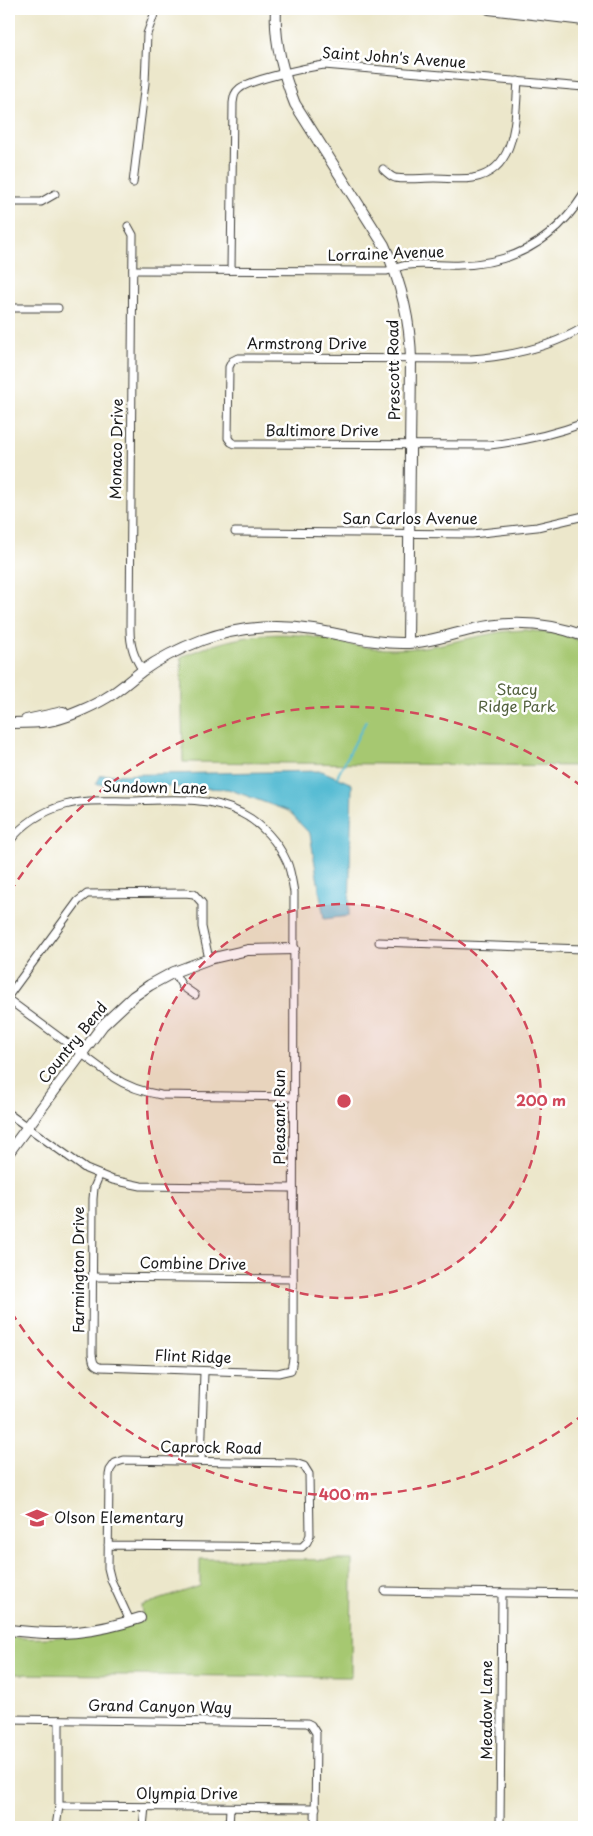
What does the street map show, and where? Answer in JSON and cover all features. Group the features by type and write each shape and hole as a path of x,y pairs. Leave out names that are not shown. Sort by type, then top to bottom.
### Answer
{"street":[{"path":"133,183 145,83 147,34 156,9"},
{"name":"Prescott Road","path":"276,9 276,34 285,74 295,104 375,229 395,269 407,311 411,336 408,643"},
{"path":"490,9 584,20"},
{"name":"Saint John's Avenue","path":"231,270 234,95 242,86 324,65 584,87"},
{"path":"383,169 393,178 462,179 487,173 506,156 511,144 518,81"},
{"path":"9,202 41,202 55,194"},
{"name":"Lorraine Avenue","path":"133,270 387,271 408,265 475,265 508,258 524,251 565,221 584,194"},
{"name":"Monaco Drive","path":"128,226 133,235 130,629 132,650 143,671"},
{"path":"9,308 58,308"},
{"name":"Armstrong Drive","path":"233,360 242,358 471,359 516,354 559,340 584,327"},
{"name":"Baltimore Drive","path":"233,360 229,367 228,436 233,444 490,445 530,440 584,423"},
{"name":"San Carlos Avenue","path":"235,532 472,534 516,530 584,516"},
{"path":"14,723 39,716 82,709 107,698 143,671 178,651 201,641 248,629 293,628 315,630 357,640 408,643 440,638 485,626 519,623 553,626 584,636"},
{"name":"Sundown Lane","path":"9,842 24,825 36,817 64,805 93,801 193,800 218,804 241,813 262,827 277,844 288,864"},
{"name":"Pleasant Run","path":"288,864 294,892 293,1366 291,1370"},
{"path":"9,995 82,897 93,893 185,893 197,896 202,903 202,927 208,958"},
{"path":"379,942 584,948"},
{"name":"Country Bend","path":"9,1152 81,1053 104,1025 134,996 174,972 208,958 248,950 294,950"},
{"path":"174,972 182,986 195,995"},
{"path":"9,1000 113,1077 127,1086 145,1093 161,1095 294,1096"},
{"path":"9,1114 86,1169 99,1176 126,1184 140,1186 293,1188"},
{"name":"Farmington Drive","path":"95,1364 92,1361 93,1199 94,1188 99,1176"},
{"name":"Combine Drive","path":"93,1277 293,1279"},
{"name":"Flint Ridge","path":"95,1364 100,1368 204,1372 278,1373 291,1370"},
{"path":"201,1461 204,1372"},
{"name":"Caprock Road","path":"124,1460 201,1461 295,1463 306,1468 310,1479 310,1534 306,1543 298,1548 108,1544 109,1475 115,1463 124,1460"},
{"path":"9,1630 43,1634 70,1634 106,1629 136,1620 111,1580 108,1568 108,1544"},
{"path":"385,1591 584,1594"},
{"name":"Meadow Lane","path":"500,1827 502,1593"},
{"name":"Grand Canyon Way","path":"9,1720 302,1722 311,1725 316,1733 316,1808"},
{"path":"56,1827 59,1806 59,1720"},
{"name":"Olympia Drive","path":"59,1806 316,1808"},
{"path":"143,1827 144,1807"},
{"path":"229,1827 230,1808"},
{"path":"315,1827 316,1808"}],"green space":[{"name":"Stacy Ridge Park","path":"524,630 564,634 584,643 584,766 183,762 181,657 196,651 227,641 275,634 307,636 363,647 409,649 498,632"},
{"path":"200,1559 352,1560 351,1677 9,1674 9,1637 60,1637 143,1621 141,1606 200,1586"}],"water":[{"path":"322,771 352,784 349,916 324,919 310,834 288,811 228,789 96,784 101,775"}],"waterway":[{"path":"337,777 366,721"}],"place":[{"name":"Olson Elementary","path":"37,1518"}]}
